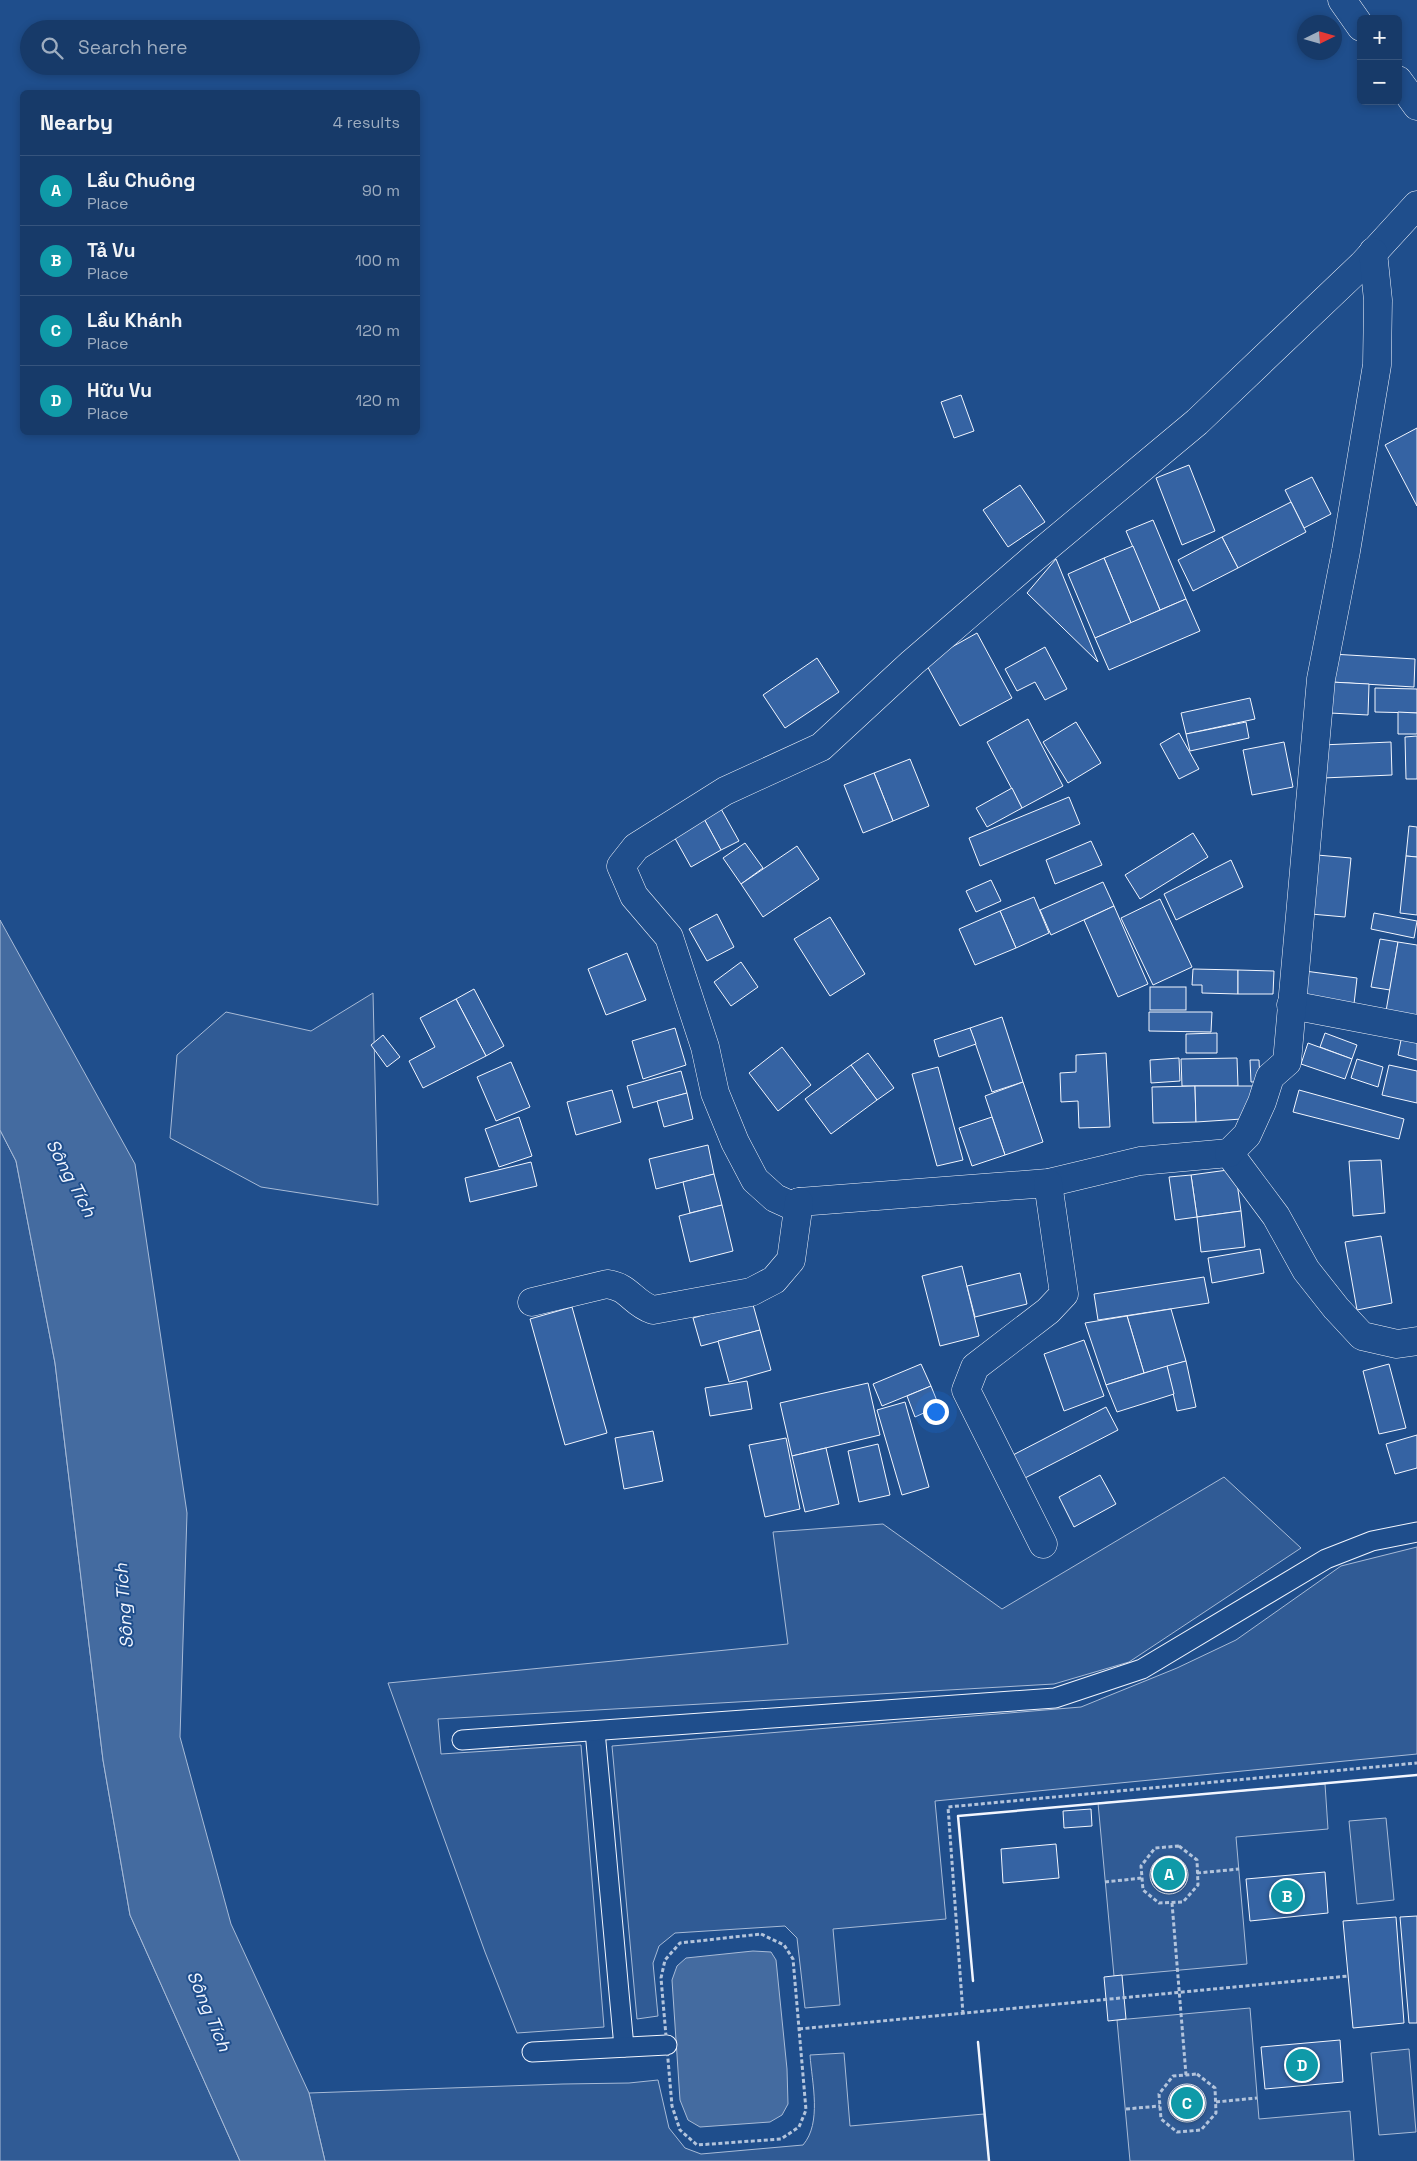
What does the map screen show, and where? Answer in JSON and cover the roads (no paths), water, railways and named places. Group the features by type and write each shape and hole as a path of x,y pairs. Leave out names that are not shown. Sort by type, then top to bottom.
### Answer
{"main road":[{"path":"1342,0 1357,21"},
{"path":"1402,85 1417,106"},
{"path":"798,1202 797,1208 775,1198 755,1180 739,1149 715,1093 704,1047 669,937 634,896 621,866 636,847 725,791 821,747 977,607 1197,422 1373,252 1417,205"},
{"path":"798,1202 1048,1183 1140,1161 1229,1153 1248,1135 1270,1077 1287,1062 1321,679 1346,551 1377,365 1378,300 1373,252"},
{"path":"1291,1006 1417,1029"},
{"path":"1229,1153 1276,1216 1306,1270 1336,1308 1362,1336 1397,1344 1417,1341"},
{"path":"1043,1544 966,1390 975,1366 1048,1311 1064,1294 1048,1183"},
{"path":"532,1302 607,1284 619,1286 644,1307 653,1310 751,1292 774,1280 791,1260 798,1202"}],"lane":[{"path":"462,1740 1055,1698 1142,1669 1326,1559 1372,1541 1417,1532"},
{"path":"595,1731 624,2047"},
{"path":"532,2052 667,2045"}],"water":[{"name":"Sông Tích","path":"0,920 135,1164 187,1513 180,1737 231,1924 309,2093 325,2161 240,2161 130,1915 103,1760 55,1363 16,1161 0,1130"},
{"path":"753,1951 771,1952 776,1960 787,2069 788,2104 782,2115 770,2122 700,2127 688,2120 680,2100 672,1980 677,1966 686,1958"}],"place":[{"name":"Lầu Chuông","path":"1169,1874"},
{"name":"Tả Vu","path":"1287,1896"},
{"name":"Hữu Vu","path":"1302,2065"},
{"name":"Lầu Khánh","path":"1187,2103"}]}
